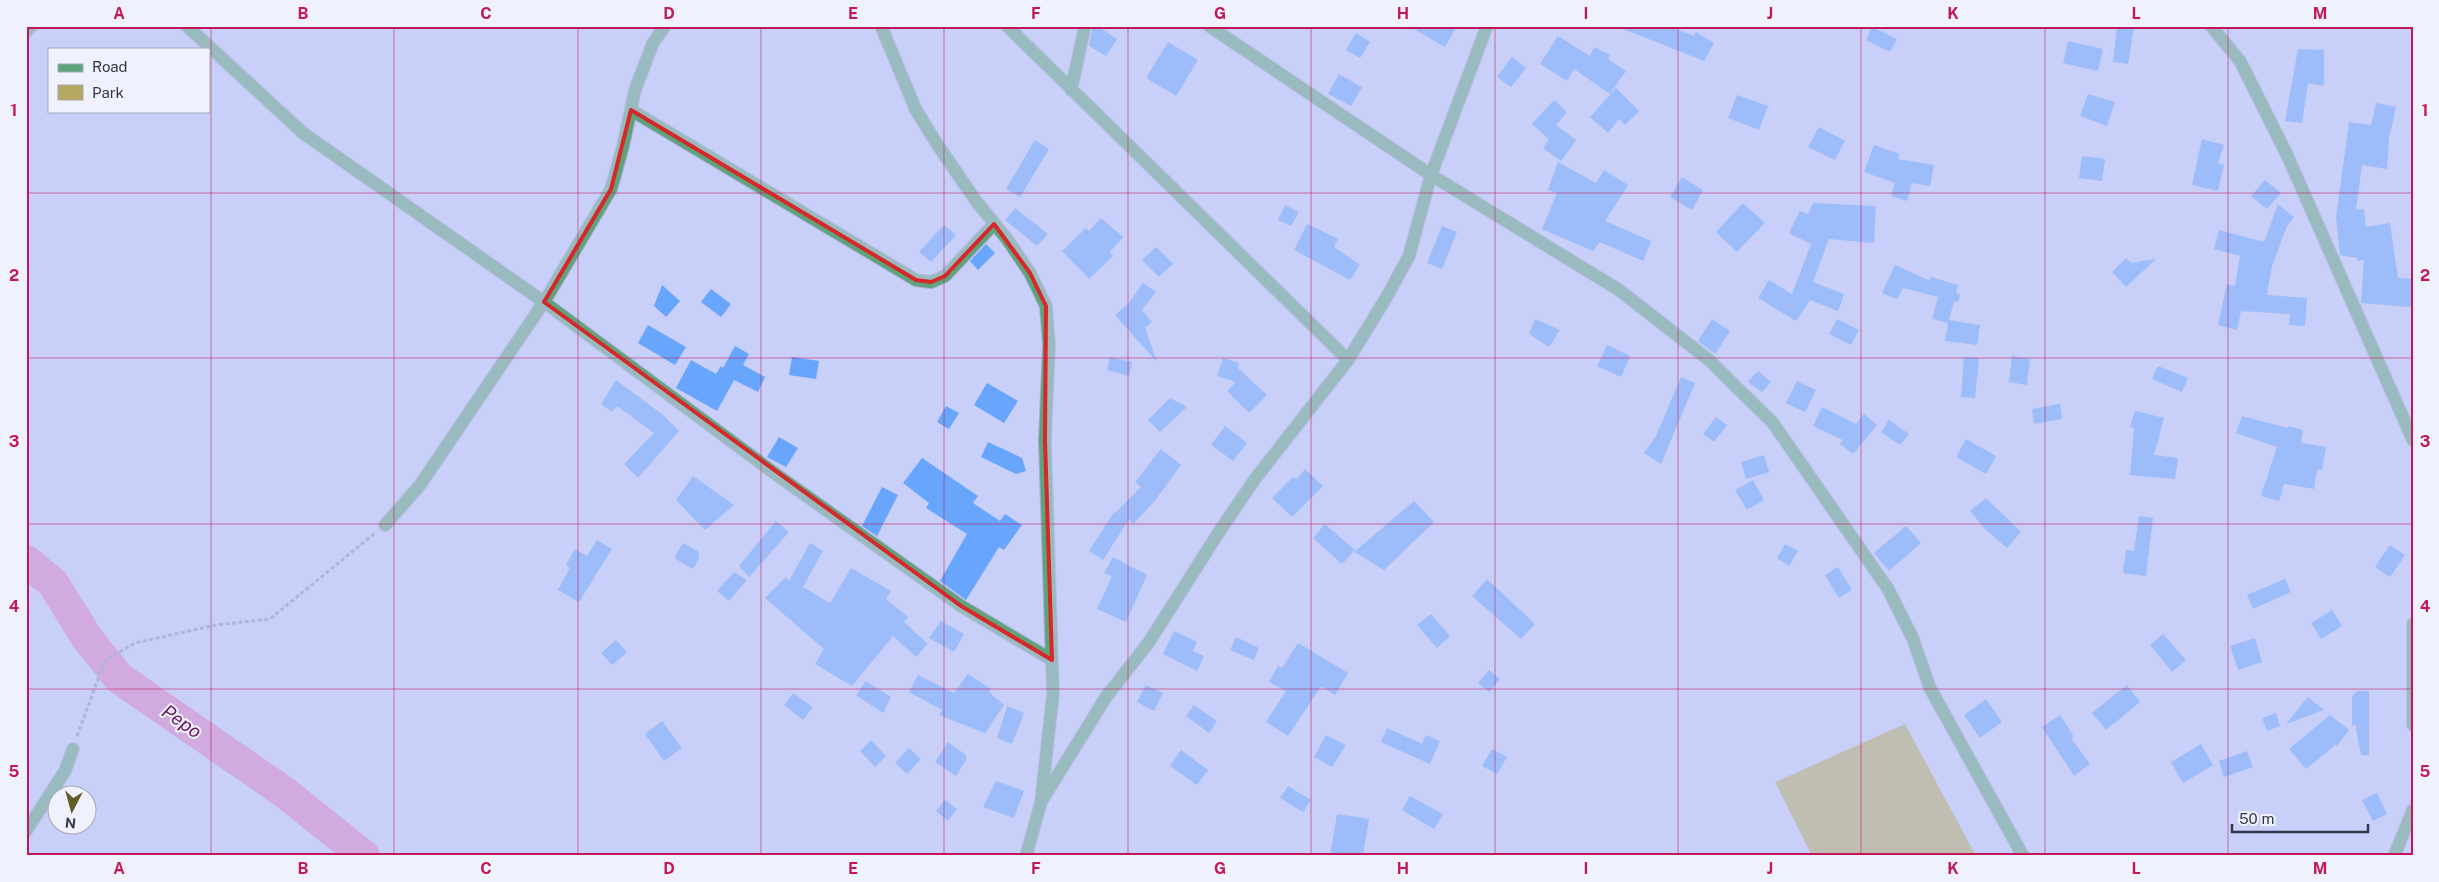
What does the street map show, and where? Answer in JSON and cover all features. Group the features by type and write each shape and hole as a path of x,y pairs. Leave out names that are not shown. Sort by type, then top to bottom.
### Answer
{"street":[{"path":"26,32 31,26"},
{"path":"187,26 304,133 544,302 774,473 961,606 1052,660"},
{"path":"384,525 420,485 544,302 611,189 631,110 634,90 653,43 665,26"},
{"path":"881,26 916,110 976,201 1030,273 1046,306 1049,345 1045,440 1053,694 1041,802 1026,856"},
{"path":"1007,26 1348,360"},
{"path":"1071,90 1085,26"},
{"path":"1209,26 1431,175 1619,290 1710,360 1773,423 1888,589 1913,639 1930,688 2023,856"},
{"path":"1041,802 1106,698 1149,642 1254,479 1348,360 1386,298 1409,256 1431,175 1486,26"},
{"path":"2211,26 2240,61 2287,155 2413,440"},
{"path":"631,110 916,280 931,282 944,276 994,224"},
{"path":"2413,624 2413,725"},
{"path":"26,831 65,771 73,749"},
{"path":"2394,856 2413,810"}],"path":[{"path":"73,749 105,660 135,643 216,625 270,619 384,525"}],"highlighted area":[{"path":"631,110 916,280 931,282 945,276 994,224 1030,273 1046,306 1045,440 1052,660 961,606 544,302 611,189"}],"green space":[{"path":"1905,724 1976,856 1812,856 1775,782"}],"building":[{"path":"1093,26 1097,26 1117,39 1106,56 1089,46"},
{"path":"1409,26 1457,26 1445,47"},
{"path":"1616,26 1668,26 1694,36 1696,32 1714,43 1704,61"},
{"path":"2117,26 2134,26 2128,64 2113,62"},
{"path":"1872,27 1897,39 1890,52 1866,40"},
{"path":"1356,33 1370,42 1360,58 1346,50"},
{"path":"1558,36 1590,56 1594,47 1610,55 1608,59 1626,71 1610,94 1574,69 1567,81 1540,64"},
{"path":"2068,41 2103,49 2098,71 2063,63"},
{"path":"1168,42 1198,60 1176,96 1146,78"},
{"path":"2298,49 2324,50 2324,86 2308,83 2302,123 2285,121"},
{"path":"1512,57 1526,68 1511,87 1497,77"},
{"path":"1339,74 1362,87 1351,106 1328,94"},
{"path":"1616,88 1639,111 1625,125 1619,119 1608,133 1590,117"},
{"path":"2088,94 2115,102 2107,126 2080,116"},
{"path":"1737,95 1768,106 1759,130 1728,118"},
{"path":"1554,100 1567,112 1556,125 1576,140 1561,161 1543,148 1549,139 1532,124"},
{"path":"2376,103 2396,107 2389,138 2387,169 2362,165 2356,210 2364,209 2366,227 2390,223 2398,278 2413,279 2411,307 2361,303 2364,260 2357,261 2357,258 2340,255 2336,217 2349,122 2371,125"},
{"path":"1819,127 1845,141 1835,160 1808,147"},
{"path":"2202,139 2224,145 2218,163 2224,165 2218,191 2192,185"},
{"path":"1035,140 1049,149 1020,197 1006,189"},
{"path":"1874,145 1900,154 1898,159 1934,165 1930,186 1912,183 1907,201 1891,196 1895,183 1864,172"},
{"path":"2082,156 2105,159 2102,181 2079,178"},
{"path":"1558,162 1596,183 1604,170 1628,185 1605,221 1651,241 1643,261 1600,242 1593,251 1542,229 1557,193 1548,190"},
{"path":"1682,177 1703,190 1692,210 1670,197"},
{"path":"2265,180 2281,193 2267,209 2251,196"},
{"path":"1743,203 1765,223 1737,252 1716,232"},
{"path":"1813,203 1876,206 1874,243 1829,239 1813,282 1844,294 1838,311 1810,300 1796,321 1758,298 1769,280 1792,294 1811,244 1789,233 1800,211 1808,214"},
{"path":"2278,204 2294,217 2287,226 2272,266 2267,295 2307,298 2305,326 2289,325 2290,314 2241,311 2237,330 2218,325 2227,284 2235,286 2240,256 2214,249 2219,230 2264,242"},
{"path":"1285,205 1299,212 1291,226 1278,220"},
{"path":"1015,208 1048,234 1037,246 1005,220"},
{"path":"1101,218 1123,237 1110,252 1113,256 1089,279 1062,251 1086,228 1089,231"},
{"path":"1307,224 1338,239 1334,247 1360,265 1350,280 1294,250"},
{"path":"944,225 956,235 931,262 919,252"},
{"path":"1442,226 1457,232 1442,269 1427,263"},
{"path":"986,244 995,253 978,270 970,261"},
{"path":"1156,247 1173,264 1159,277 1142,260"},
{"path":"2126,258 2131,263 2156,259 2126,287 2112,272"},
{"path":"1895,265 1930,281 1931,277 1958,285 1956,293 1960,295 1958,302 1954,301 1949,320 1980,325 1977,345 1945,341 1948,323 1932,319 1938,297 1903,288 1897,299 1882,293"},
{"path":"1143,283 1156,292 1142,310 1152,322 1145,328 1157,362 1115,315 1129,303"},
{"path":"662,285 680,301 666,317 654,306"},
{"path":"711,289 731,304 721,317 701,302"},
{"path":"1535,319 1560,330 1549,347 1529,334"},
{"path":"1712,319 1730,331 1715,354 1698,341"},
{"path":"1837,319 1859,330 1851,345 1829,334"},
{"path":"648,325 686,347 675,365 638,343"},
{"path":"1607,345 1630,356 1621,377 1597,366"},
{"path":"735,346 749,354 743,365 765,377 758,392 734,380 717,411 676,388 691,360 716,374 721,366 723,368"},
{"path":"2012,356 2030,359 2027,385 2009,382"},
{"path":"792,357 819,361 816,379 789,375"},
{"path":"1110,357 1132,362 1129,376 1107,370"},
{"path":"1964,357 1979,358 1975,398 1961,397"},
{"path":"1223,358 1239,363 1238,368 1267,395 1249,413 1227,391 1236,382 1217,376"},
{"path":"2158,366 2188,378 2182,392 2152,379"},
{"path":"1758,371 1771,382 1762,392 1748,382"},
{"path":"1681,377 1695,383 1661,464 1644,453 1656,436"},
{"path":"616,380 663,415 679,431 638,478 624,464 654,433 617,406 612,412 601,404"},
{"path":"1797,381 1816,390 1805,412 1786,403"},
{"path":"987,383 1018,401 1004,423 974,405"},
{"path":"1170,398 1187,407 1160,432 1148,420"},
{"path":"2060,404 2062,419 2034,424 2032,409"},
{"path":"946,406 959,413 949,429 937,422"},
{"path":"1822,407 1856,424 1864,414 1877,425 1853,454 1840,444 1843,440 1813,426"},
{"path":"2135,411 2164,418 2154,455 2178,458 2175,479 2130,475 2134,428 2130,427"},
{"path":"2242,416 2303,430 2301,443 2326,447 2322,470 2317,469 2314,489 2284,484 2279,501 2261,496 2277,447 2236,433"},
{"path":"1716,417 1727,425 1714,442 1703,434"},
{"path":"1889,420 1909,434 1900,445 1881,432"},
{"path":"1225,426 1247,443 1233,461 1211,445"},
{"path":"779,437 798,448 786,467 767,457"},
{"path":"1966,439 1996,456 1986,474 1956,457"},
{"path":"988,442 1022,458 1026,471 1016,474 981,457"},
{"path":"1161,449 1181,465 1154,502 1133,524 1129,519 1103,560 1089,551 1114,512 1141,487 1135,482"},
{"path":"1764,455 1769,472 1746,479 1741,462"},
{"path":"922,458 978,496 973,503 1000,521 1005,514 1022,525 1004,550 999,547 966,600 940,581 967,534 926,508 929,503 903,483"},
{"path":"1305,469 1323,486 1292,517 1272,498 1293,477 1297,479"},
{"path":"693,476 734,505 705,530 676,500"},
{"path":"1753,480 1764,500 1747,510 1735,490"},
{"path":"882,487 898,495 877,536 862,526"},
{"path":"1986,498 2021,532 2007,548 1985,529 1970,511"},
{"path":"1414,501 1434,522 1384,570 1354,552"},
{"path":"2139,516 2153,518 2146,576 2123,573 2126,550 2134,551"},
{"path":"776,521 789,532 749,577 739,566"},
{"path":"1325,524 1355,550 1342,564 1313,538"},
{"path":"1906,526 1921,543 1889,571 1874,553"},
{"path":"597,540 612,549 579,602 558,590 570,568 566,565 575,549 587,556"},
{"path":"683,543 699,552 699,558 693,569 674,558"},
{"path":"810,543 823,551 803,587 830,603 851,568 891,591 886,599 908,617 904,622 928,644 916,657 893,636 852,686 815,664 824,649 765,598 786,577 789,581"},
{"path":"1785,544 1798,551 1789,566 1777,558"},
{"path":"2390,545 2405,555 2390,577 2375,567"},
{"path":"1113,557 1147,575 1126,622 1097,609 1112,576 1104,573"},
{"path":"1838,567 1852,590 1839,598 1825,575"},
{"path":"734,572 747,580 729,601 717,591"},
{"path":"1487,579 1535,624 1521,639 1472,596"},
{"path":"2285,579 2291,592 2253,609 2247,595"},
{"path":"2332,610 2342,626 2321,639 2311,623"},
{"path":"1431,614 1450,636 1437,648 1417,625"},
{"path":"941,621 964,634 954,652 929,638"},
{"path":"1174,631 1197,642 1193,651 1204,656 1197,671 1163,654"},
{"path":"2163,634 2186,660 2172,672 2150,645"},
{"path":"1236,637 1259,648 1254,660 1230,650"},
{"path":"2255,638 2262,662 2238,670 2230,646"},
{"path":"616,640 627,652 612,665 601,653"},
{"path":"1298,643 1348,673 1335,695 1321,686 1288,736 1266,722 1286,691 1269,682 1278,666 1282,668"},
{"path":"1489,670 1500,679 1489,692 1478,683"},
{"path":"968,674 991,689 989,692 1004,705 985,733 939,715 942,710 909,692 918,675 954,693"},
{"path":"866,681 891,697 883,713 856,695"},
{"path":"1146,685 1163,693 1154,711 1137,702"},
{"path":"2127,685 2140,702 2106,730 2092,713"},
{"path":"2358,691 2369,691 2369,755 2361,755 2355,723 2352,727 2352,696"},
{"path":"793,693 813,707 803,720 784,705"},
{"path":"2308,697 2324,710 2286,724"},
{"path":"1986,699 2002,722 1980,738 1964,715"},
{"path":"1194,705 1217,721 1209,733 1186,716"},
{"path":"1007,706 1024,713 1012,744 997,738"},
{"path":"2276,713 2280,726 2267,731 2262,718"},
{"path":"2060,715 2074,737 2071,738 2090,764 2074,776 2042,727"},
{"path":"2330,715 2349,730 2337,746 2335,745 2306,769 2289,749"},
{"path":"662,721 682,748 664,761 645,734"},
{"path":"1387,728 1422,744 1426,735 1440,741 1430,764 1381,742"},
{"path":"1326,735 1346,745 1332,767 1314,757"},
{"path":"871,740 886,756 875,767 860,751"},
{"path":"948,742 966,755 966,760 956,776 935,762"},
{"path":"2201,744 2213,765 2183,783 2171,762"},
{"path":"909,748 921,759 907,774 895,763"},
{"path":"1492,749 1507,757 1497,774 1482,766"},
{"path":"1181,750 1208,770 1197,785 1170,766"},
{"path":"2247,751 2253,767 2224,777 2219,761"},
{"path":"996,781 1024,791 1014,818 983,807"},
{"path":"1288,786 1311,800 1303,812 1280,798"},
{"path":"2377,793 2387,814 2373,821 2362,800"},
{"path":"1410,796 1443,814 1434,829 1402,810"},
{"path":"945,800 957,809 948,821 936,811"},
{"path":"1337,814 1369,819 1363,856 1330,856"}],"waterway":[{"name":"Pepo","path":"26,561 53,583 87,638 119,678 284,792 364,856"}]}
